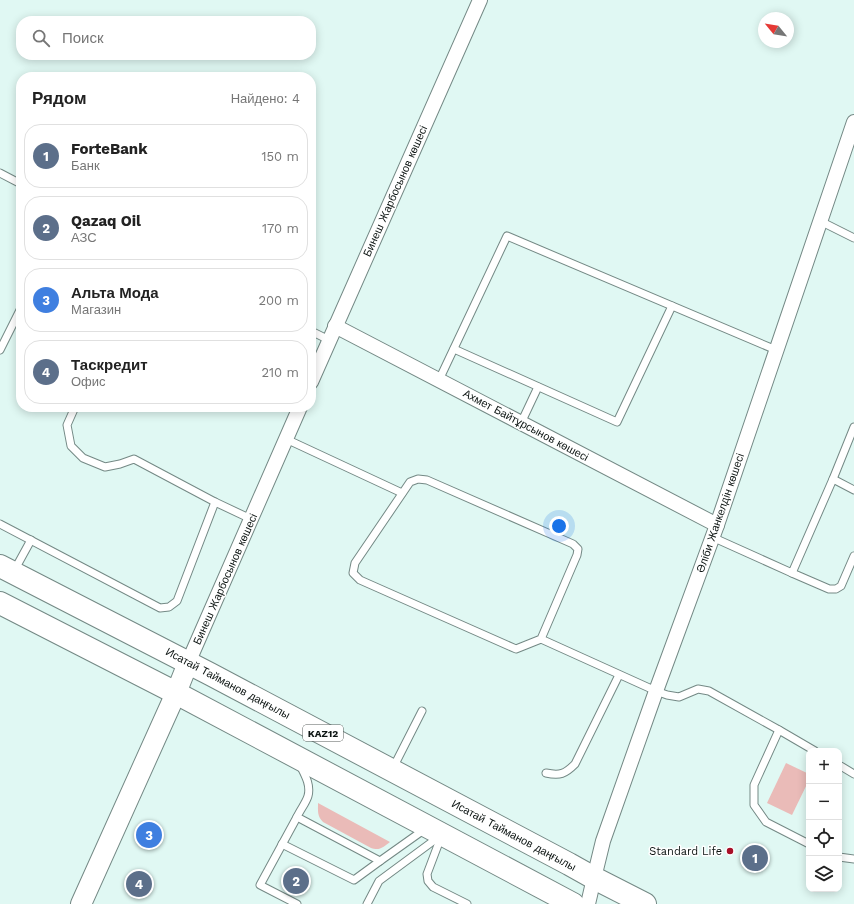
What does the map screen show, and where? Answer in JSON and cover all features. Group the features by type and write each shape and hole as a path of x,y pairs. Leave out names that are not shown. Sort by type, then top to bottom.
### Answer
{"main road":[{"name":"Исатай Тайманов даңғылы","path":"7,570 210,674 645,904"},
{"path":"0,603 176,693 573,904"}],"street":[{"name":"Бинеш Жарбосынов көшесі","path":"316,370 480,0"},
{"name":"Әліби Жанкелдін көшесі","path":"588,904 603,841 715,531 854,122"},
{"name":"Ахмет Байтұрсынов көшесі","path":"335,326 521,423 715,531"},
{"name":"Бинеш Жарбосынов көшесі","path":"81,904 176,693 298,412"}],"lane":[{"path":"0,173 16,181"},
{"path":"820,221 854,238"},
{"path":"439,380 507,236 776,350"},
{"path":"454,349 617,422 672,306"},
{"path":"0,350 16,324"},
{"path":"316,334 329,340"},
{"path":"521,423 538,387"},
{"path":"72,412 67,425 71,446 83,458 105,467 134,459 215,502 251,519"},
{"path":"792,573 854,427"},
{"path":"286,439 402,493"},
{"path":"418,479 427,480 573,544 578,549 577,555 541,639 516,649 360,580 353,573 355,564 410,482 418,479"},
{"path":"833,479 854,490"},
{"path":"0,524 160,608 169,607 177,601 215,502"},
{"path":"715,531 792,573 829,590 836,589 841,586 854,556"},
{"path":"7,570 30,540"},
{"path":"541,639 619,675 667,695 679,697 698,689 709,692 811,748"},
{"path":"546,774 554,775 566,772 575,764 619,675"},
{"path":"392,770 422,711"},
{"path":"779,730 754,785 754,805 766,822 806,842"},
{"path":"293,755 309,785 308,796 260,885 297,904"},
{"path":"842,767 854,774"},
{"path":"297,817 380,861"},
{"path":"282,844 354,880 380,861 434,831"},
{"path":"367,904 379,881 434,831"},
{"path":"434,831 427,874 428,881 433,887 468,904"},
{"path":"842,857 854,859"}],"shaded area":[{"path":"786,763 806,773 806,786 792,815 767,803"},
{"path":"318,803 390,842 379,849 374,849 323,822 319,815"}],"place":[{"name":"Альта Мода","path":"149,835"},
{"name":"Standard Life","path":"730,851"},
{"name":"ForteBank","path":"755,858"},
{"name":"Qazaq Oil","path":"296,881"},
{"name":"Таскредит","path":"139,884"}]}
